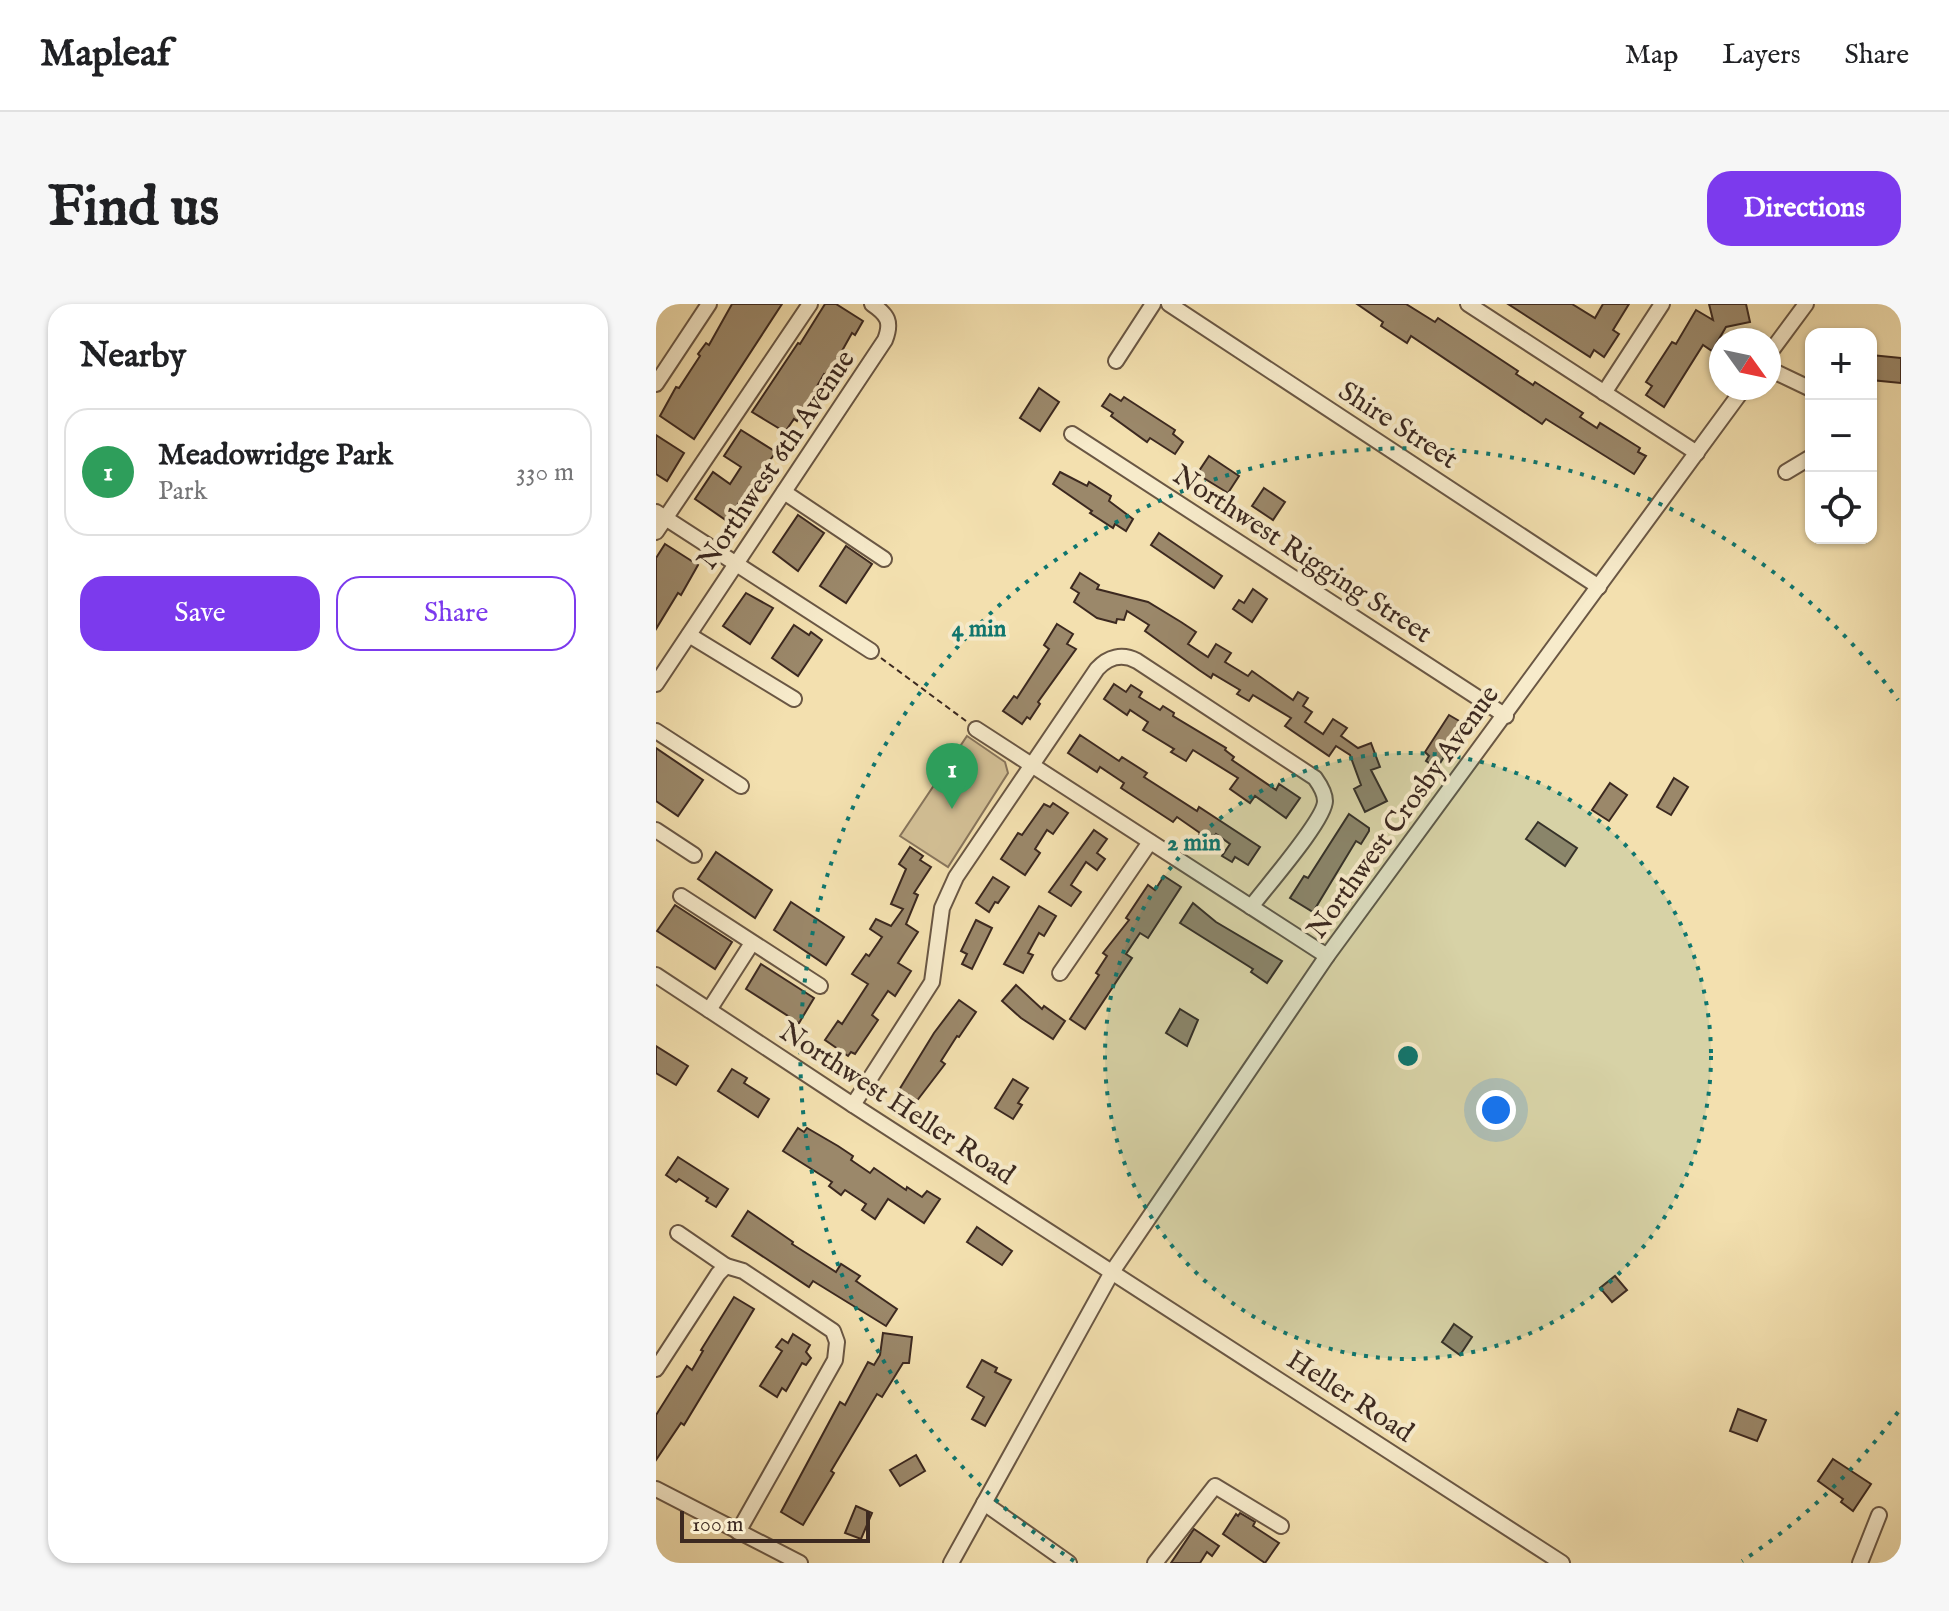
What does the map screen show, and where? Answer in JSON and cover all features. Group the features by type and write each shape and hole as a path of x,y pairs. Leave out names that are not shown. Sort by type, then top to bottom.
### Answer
{"street":[{"path":"656,384 709,304"},
{"path":"656,532 661,515 810,304"},
{"name":"Northwest 6th Avenue","path":"656,684 885,340 889,321 886,313 872,304"},
{"path":"1116,361 1153,304"},
{"name":"Shire Street","path":"1169,304 1599,587"},
{"path":"1468,304 1697,453"},
{"path":"1604,393 1662,304"},
{"path":"1781,338 1806,304"},
{"path":"1781,375 1805,386"},
{"name":"Northwest Crosby Avenue","path":"951,1563 1112,1272 1327,956 1735,400"},
{"name":"Northwest Rigging Street","path":"1072,434 1506,716"},
{"path":"1786,472 1805,461"},
{"path":"784,492 884,559"},
{"path":"661,515 871,651"},
{"path":"689,635 794,699"},
{"path":"853,1105 932,982 942,908 956,877 1102,664 1119,656 1137,661 1315,778 1321,787 1325,799 1319,818 1251,907"},
{"path":"976,729 1327,956"},
{"path":"656,731 741,786"},
{"path":"656,830 694,855"},
{"path":"1060,973 1150,842"},
{"path":"681,896 820,986"},
{"path":"709,1010 752,943"},
{"name":"Northwest Heller Road","path":"656,975 1112,1272"},
{"path":"678,1233 726,1266 743,1271 833,1331 838,1346 835,1360 738,1532"},
{"path":"659,1359 726,1266"},
{"name":"Heller Road","path":"1112,1272 1542,1560 1562,1563"},
{"path":"1155,1563 1215,1486 1281,1526"},
{"path":"656,1489 800,1563"},
{"path":"984,1503 1069,1563"},
{"path":"1860,1563 1879,1515"}],"path":[{"path":"871,651 976,729"}],"shaded area":[{"path":"967,736 1005,762 1008,773 948,867 900,836"}],"building":[{"path":"732,304 782,304 694,439 660,416 676,387 679,388 700,356 698,354 706,343 709,345"},
{"path":"825,304 836,304 863,321 855,335 852,333 828,376 824,374 797,421 794,419 785,432 752,412"},
{"path":"1357,304 1406,304 1435,322 1438,318 1518,371 1516,374 1533,385 1535,382 1583,413 1580,417 1597,428 1600,423 1640,448 1638,452 1646,456 1634,474 1546,419 1542,424 1411,336 1407,343 1381,326 1383,322"},
{"path":"1508,304 1572,304 1595,318 1603,304 1629,304 1613,330 1619,334 1604,357 1594,350 1590,357"},
{"path":"1709,304 1746,304 1750,322 1709,328 1709,349 1703,345 1664,407 1646,395 1652,386 1646,382 1672,342 1676,344 1696,310 1713,320"},
{"path":"1877,356 1901,358 1901,383 1877,381"},
{"path":"1039,388 1059,402 1040,431 1020,418"},
{"path":"1110,394 1121,401 1124,397 1175,430 1173,434 1183,442 1175,454 1150,438 1147,442 1111,416 1113,413 1102,406"},
{"path":"741,430 776,452 735,508 738,510 730,523 695,499 713,472 730,484 741,467 724,456"},
{"path":"656,435 684,453 667,481 656,474"},
{"path":"1209,456 1239,476 1228,493 1197,474"},
{"path":"1060,472 1087,486 1089,482 1111,496 1109,501 1133,519 1126,531 1115,524 1113,528 1053,484"},
{"path":"1264,488 1285,502 1273,520 1252,506"},
{"path":"798,515 824,533 798,571 773,552"},
{"path":"1159,533 1222,576 1214,588 1151,545"},
{"path":"665,544 698,565 656,629 656,558"},
{"path":"846,546 872,564 846,603 820,586"},
{"path":"1080,573 1099,585 1097,589 1148,602 1181,622 1196,632 1188,644 1208,657 1216,644 1231,653 1225,662 1248,676 1252,671 1293,700 1298,692 1308,698 1303,706 1312,712 1305,722 1323,734 1333,719 1347,728 1341,736 1358,748 1371,743 1380,767 1371,770 1387,801 1365,812 1354,789 1361,785 1350,755 1336,746 1329,756 1285,726 1291,718 1253,695 1249,701 1237,694 1240,690 1213,674 1211,678 1145,631 1149,625 1127,611 1124,620 1117,619 1116,623 1097,618 1074,602 1079,593 1071,588"},
{"path":"1253,589 1267,599 1252,622 1233,609 1239,600 1244,603"},
{"path":"746,593 773,608 750,644 723,626"},
{"path":"1057,624 1073,634 1067,644 1076,649 1038,702 1040,704 1030,719 1027,717 1022,724 1003,711 1014,696 1017,698 1049,649 1044,645"},
{"path":"794,625 822,640 798,676 772,658"},
{"path":"1114,684 1126,692 1131,685 1142,692 1139,697 1160,710 1163,706 1174,713 1173,716 1226,748 1234,757 1232,760 1276,790 1279,784 1300,798 1286,818 1255,796 1250,803 1230,789 1238,778 1193,750 1186,761 1171,752 1174,749 1143,730 1148,722 1130,710 1127,715 1104,699"},
{"path":"1449,715 1461,722 1445,747 1449,749 1437,768 1426,761 1429,756 1425,752"},
{"path":"1080,735 1119,761 1122,757 1147,773 1144,777 1197,811 1199,807 1260,847 1248,865 1235,857 1232,862 1222,856 1230,844 1216,834 1208,846 1197,838 1200,833 1177,817 1173,822 1121,788 1124,783 1100,767 1097,772 1068,753"},
{"path":"656,748 703,780 678,816 656,801"},
{"path":"1674,778 1688,787 1671,815 1657,807"},
{"path":"1610,783 1627,795 1609,821 1592,810"},
{"path":"1053,803 1068,813 1053,834 1047,830 1035,849 1040,853 1025,875 1001,859 1018,833 1022,835 1044,804 1050,807"},
{"path":"1349,814 1369,831 1361,844 1356,841 1313,912 1290,898 1304,876 1308,878"},
{"path":"1538,822 1577,848 1565,866 1526,839"},
{"path":"1094,830 1107,839 1097,853 1105,859 1097,870 1086,862 1071,885 1081,892 1071,906 1049,892"},
{"path":"910,847 923,856 920,860 931,867 914,893 918,895 906,924 918,932 898,963 911,971 895,996 888,991 872,1015 878,1020 855,1054 851,1052 848,1056 825,1040 838,1021 842,1024 868,984 852,974 882,937 870,929 876,919 891,926 903,909 891,904 906,869 899,864"},
{"path":"716,852 772,890 755,918 698,879"},
{"path":"1164,876 1181,887 1148,938 1140,933 1126,954 1132,958 1085,1029 1070,1019 1099,975 1096,973 1107,956 1103,953 1129,920 1126,918 1148,885 1155,890"},
{"path":"993,877 1009,887 989,912 976,903"},
{"path":"791,902 844,937 826,965 774,930"},
{"path":"1193,903 1216,922 1282,961 1267,983 1251,972 1253,969 1180,923"},
{"path":"675,905 732,942 715,969 657,931"},
{"path":"1039,906 1056,916 1044,936 1039,933 1028,953 1033,955 1023,973 1004,964"},
{"path":"976,920 992,928 972,969 962,964 967,954 961,951"},
{"path":"761,964 814,998 799,1023 746,989"},
{"path":"1016,985 1042,1009 1044,1006 1065,1021 1053,1039 1002,1001"},
{"path":"959,1000 976,1012 941,1061 945,1064 916,1102 899,1090 934,1033"},
{"path":"1180,1009 1198,1020 1187,1046 1166,1033"},
{"path":"656,1046 688,1066 676,1085 656,1073"},
{"path":"732,1069 747,1078 744,1083 769,1099 758,1117 718,1091"},
{"path":"1013,1079 1028,1088 1018,1103 1022,1105 1013,1119 995,1108"},
{"path":"798,1128 804,1132 807,1128 838,1146 870,1173 874,1168 906,1190 907,1187 922,1197 927,1191 940,1199 924,1223 888,1199 875,1219 862,1210 866,1204 845,1190 841,1195 829,1186 832,1182 783,1151"},
{"path":"678,1157 728,1189 716,1207 679,1179 676,1182 666,1175"},
{"path":"748,1211 836,1272 841,1264 860,1276 856,1281 897,1309 886,1326 813,1281 809,1287 732,1236"},
{"path":"977,1227 1012,1251 1002,1265 967,1242"},
{"path":"1615,1276 1627,1290 1612,1302 1600,1288"},
{"path":"734,1297 754,1309 684,1425 681,1423 656,1460 656,1415 687,1366 692,1370"},
{"path":"1454,1324 1472,1337 1460,1355 1442,1342"},
{"path":"883,1333 912,1337 909,1363 903,1363 882,1397 877,1394 803,1525 781,1512 840,1402 845,1405 868,1362 874,1365 880,1355"},
{"path":"793,1334 810,1345 806,1352 811,1358 806,1365 802,1363 786,1391 782,1388 777,1397 760,1386 782,1351 776,1347 782,1339 788,1343"},
{"path":"982,1360 997,1368 995,1372 1011,1380 985,1426 972,1419 984,1397 967,1387"},
{"path":"1738,1409 1766,1420 1757,1441 1730,1431"},
{"path":"916,1455 925,1471 900,1486 890,1470"},
{"path":"1833,1459 1871,1484 1853,1511 1841,1502 1843,1499 1818,1481"},
{"path":"856,1506 872,1513 861,1539 845,1533"},
{"path":"1240,1513 1279,1543 1265,1563 1223,1534 1236,1514 1238,1516"},
{"path":"1194,1529 1219,1546 1212,1556 1207,1552 1200,1563 1171,1563"}],"place":[{"name":"Meadowridge Park","path":"952,809"}]}
